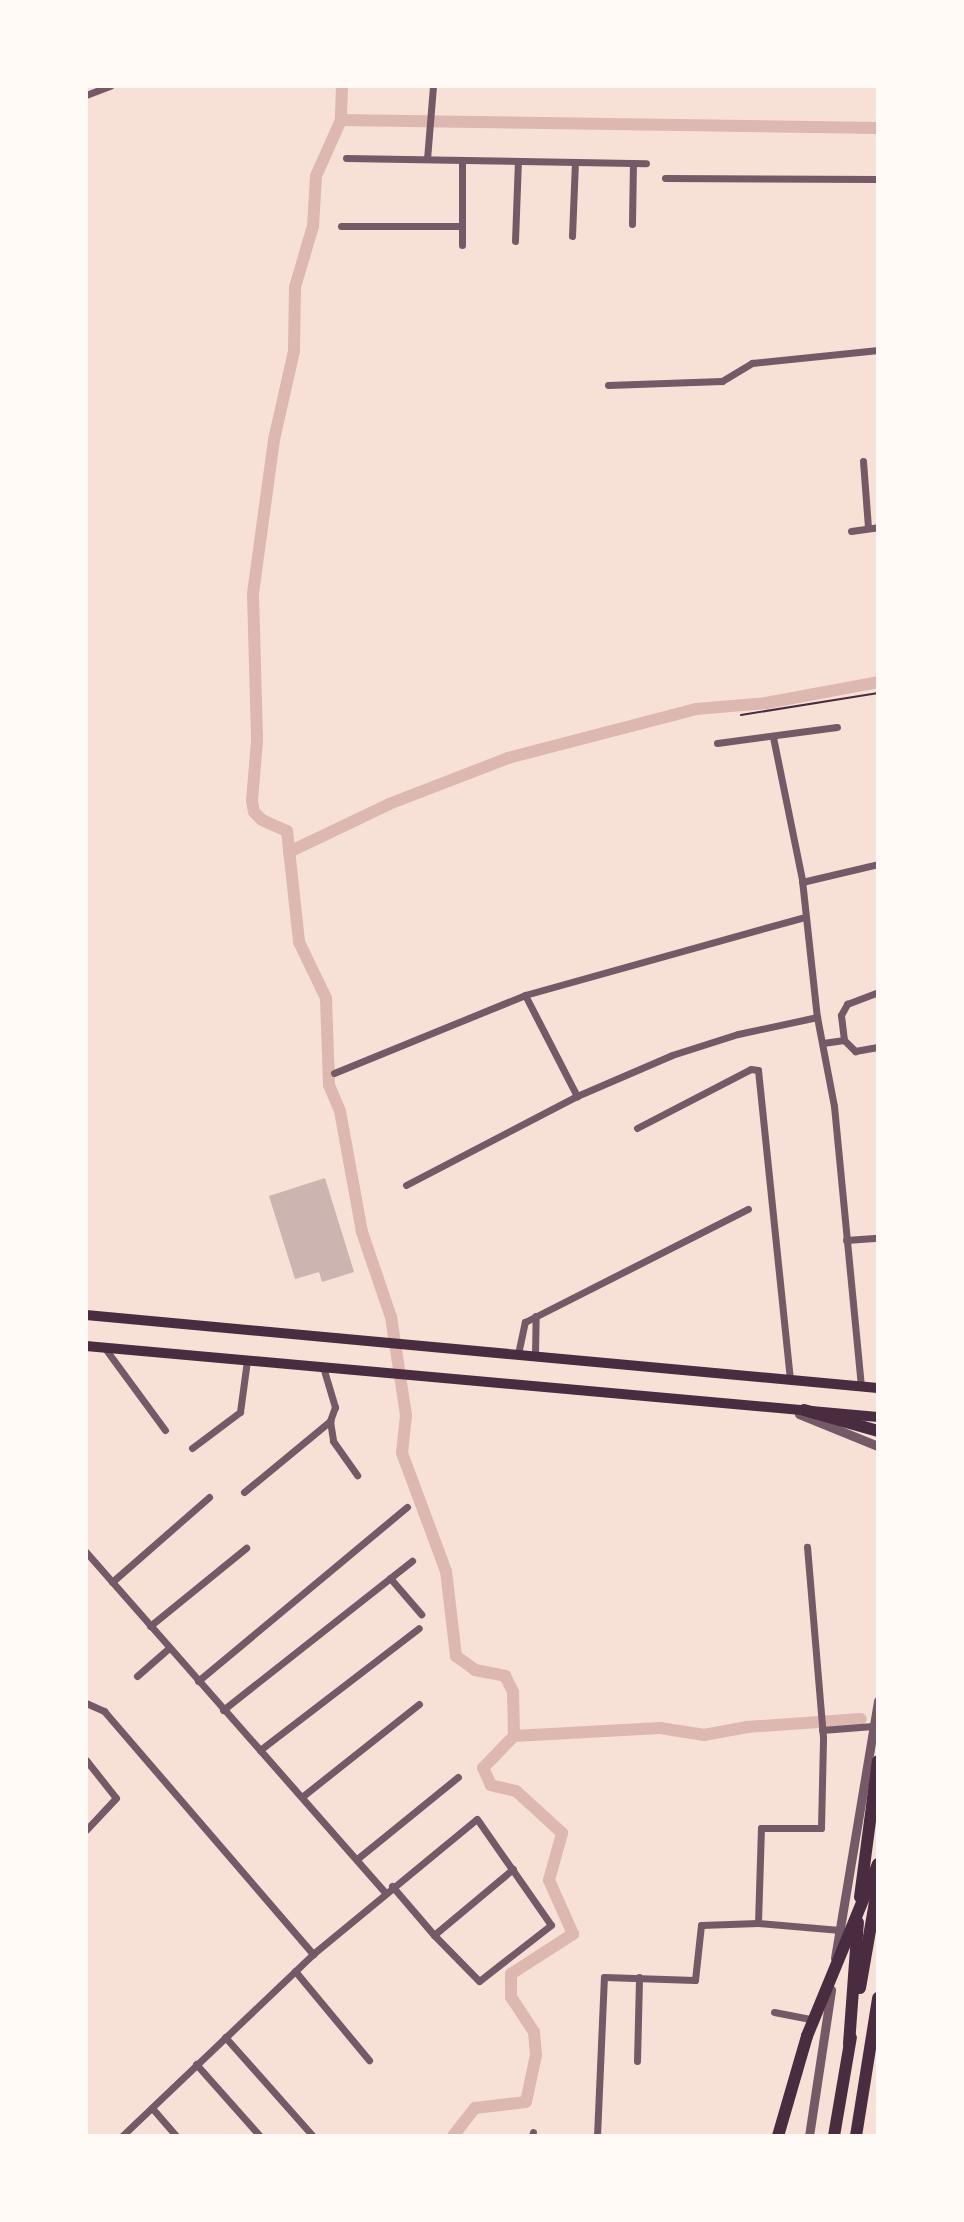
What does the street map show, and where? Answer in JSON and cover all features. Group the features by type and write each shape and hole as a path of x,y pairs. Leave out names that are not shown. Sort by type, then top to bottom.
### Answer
{"highway":[{"path":"804,1410 878,1431"},
{"path":"849,2044 859,1906 878,1761"},
{"path":"778,2136 807,2036 878,1864"},
{"path":"834,2136 878,1885"},
{"path":"856,2136 878,2002"}],"main road":[{"path":"86,1315 878,1388"},
{"path":"86,1346 878,1417"}],"street":[{"path":"86,94 110,86"},
{"path":"428,159 433,86"},
{"path":"346,158 646,163"},
{"path":"462,160 462,246"},
{"path":"515,241 518,161"},
{"path":"572,236 575,162"},
{"path":"632,224 633,163"},
{"path":"665,178 878,179"},
{"path":"341,226 462,226"},
{"path":"608,385 722,381 752,363 878,350"},
{"path":"863,461 868,528"},
{"path":"851,530 878,527"},
{"path":"717,743 838,727"},
{"path":"773,737 802,882 861,1386"},
{"path":"802,882 878,864"},
{"path":"334,1073 525,995 804,917"},
{"path":"878,992 844,1008 844,1040 855,1051 878,1047"},
{"path":"525,995 577,1096"},
{"path":"407,1185 577,1096 691,1048 817,1017"},
{"path":"823,1044 844,1040"},
{"path":"637,1128 751,1069 758,1070 790,1379"},
{"path":"518,1354 525,1322 536,1315 748,1209"},
{"path":"846,1240 878,1238"},
{"path":"535,1355 536,1315"},
{"path":"104,1347 165,1430"},
{"path":"192,1448 240,1412 247,1360"},
{"path":"323,1367 335,1407 330,1421 332,1441 356,1475"},
{"path":"781,1408 878,1446"},
{"path":"244,1492 330,1421"},
{"path":"112,1582 209,1497"},
{"path":"198,1681 407,1507"},
{"path":"758,1923 761,1828 821,1828 820,1725 807,1546"},
{"path":"150,1626 246,1548"},
{"path":"86,1552 385,1892"},
{"path":"223,1710 412,1561"},
{"path":"390,1578 421,1615"},
{"path":"260,1750 419,1628"},
{"path":"137,1676 169,1648"},
{"path":"809,2136 878,1701"},
{"path":"86,1703 104,1711 313,1954"},
{"path":"303,1796 419,1704"},
{"path":"820,1725 873,1726"},
{"path":"86,1760 116,1798 86,1830"},
{"path":"357,1859 458,1777"},
{"path":"122,2136 313,1954 392,1886 477,1819 550,1921 549,1928 479,1981 434,1935 392,1886"},
{"path":"434,1935 513,1869"},
{"path":"597,2136 600,1985 604,1977 695,1980 701,1925 758,1923 840,1930"},
{"path":"295,1971 369,2060"},
{"path":"637,2061 639,1977"},
{"path":"774,2012 825,2023"},
{"path":"225,2037 313,2136"},
{"path":"196,2064 260,2136"},
{"path":"152,2108 176,2136"}],"path":[{"path":"741,715 878,693"}],"building":[{"path":"325,1178 354,1272 322,1282 319,1272 295,1279 269,1196"}],"waterway":[{"path":"342,86 341,120 316,176 313,226 295,287 294,351 274,440 253,594 257,741 252,801 254,812 262,820 287,831 299,942 326,998 329,1085 340,1111 362,1232 391,1317 406,1415 402,1453 446,1571 456,1656 475,1670 505,1676 513,1692 514,1736"},
{"path":"341,120 878,128"},
{"path":"289,852 389,804 508,758 696,709 766,703 878,682"},
{"path":"514,1736 660,1728 704,1735 747,1727 861,1719"},
{"path":"453,2136 475,2108 526,2102 536,2055 534,2032 511,1997 511,1974 573,1934 549,1880 562,1833 516,1791 491,1785 483,1768 514,1736"}]}
